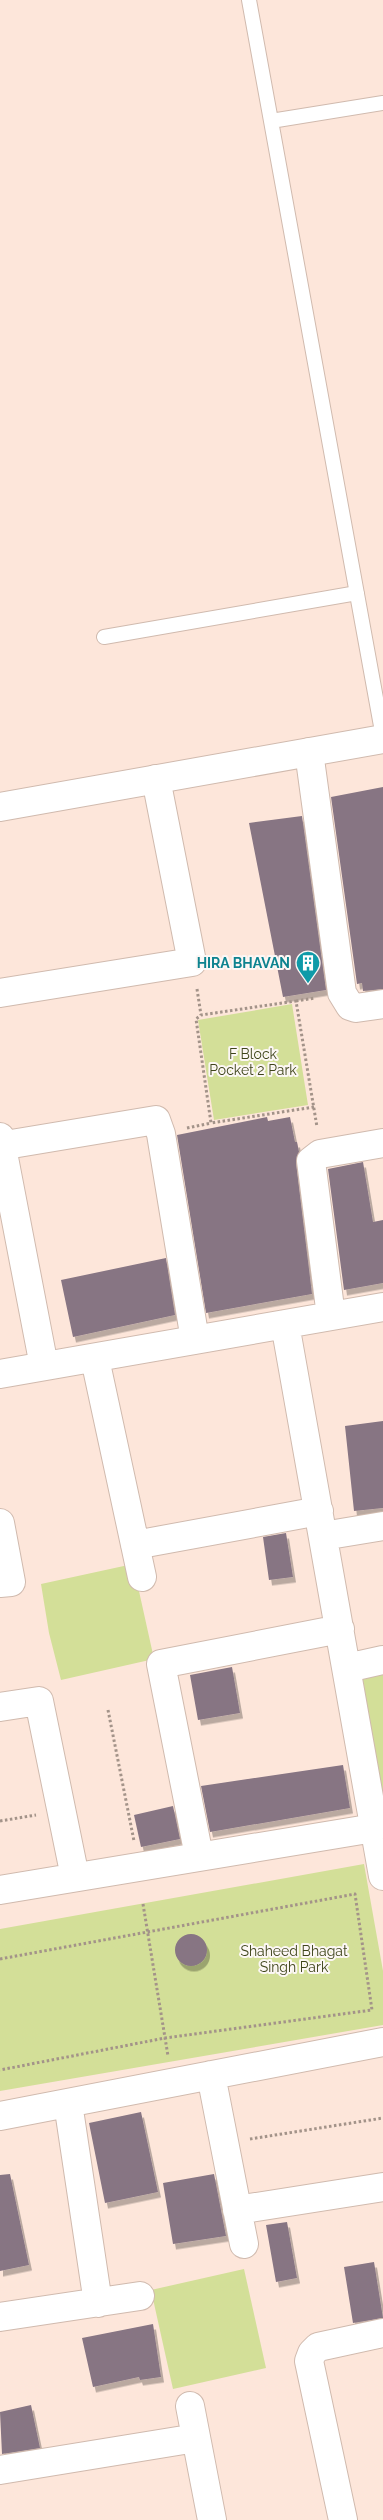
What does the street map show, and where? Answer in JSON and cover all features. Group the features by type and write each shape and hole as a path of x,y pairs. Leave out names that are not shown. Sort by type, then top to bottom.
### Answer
{"street":[{"path":"0,807 383,738"},
{"path":"310,752 342,993 350,1006 356,1008 383,1004"},
{"path":"0,993 192,962 156,779"},
{"path":"44,1366 1,1143 156,1120 161,1134 195,1340"},
{"path":"331,1316 311,1162 320,1154 383,1143"},
{"path":"0,1374 95,1359 383,1307"},
{"path":"285,1324 383,1876"},
{"path":"95,1359 142,1577"},
{"path":"0,1523 11,1582 0,1583"},
{"path":"134,1545 321,1524 383,1526"},
{"path":"199,1856 161,1664 340,1629"},
{"path":"347,1668 383,1660"},
{"path":"0,1707 39,1701 75,1877"},
{"path":"0,1890 374,1828"},
{"path":"0,2116 383,2042"},
{"path":"211,2075 244,2244"},
{"path":"68,2103 98,2303"},
{"path":"237,2210 383,2187"},
{"path":"0,2317 140,2296"},
{"path":"344,2520 310,2362 312,2353 318,2347 383,2333"},
{"path":"190,2406 212,2520"},
{"path":"0,2470 196,2438"}],"lane":[{"path":"249,0 383,738"},
{"path":"271,120 383,103"},
{"path":"104,637 357,593"}],"path":[{"path":"296,1001 314,1107 211,1123 196,1019 201,1015 296,1001"},
{"path":"108,1710 138,1866"},
{"path":"0,1821 62,1811"},
{"path":"0,1959 356,1894 372,2010 165,2038 0,2070"},
{"path":"143,1904 168,2062"},
{"path":"224,2144 383,2118"}],"green space":[{"name":"F Block Pocket 2 Park","path":"292,1004 308,1105 214,1120 198,1020"},
{"path":"133,1564 154,1659 61,1680 49,1633 41,1584"},
{"path":"383,1672 383,1801 356,1677"},
{"name":"Shaheed Bhagat Singh Park","path":"364,1864 383,1971 383,2025 0,2091 0,1929"},
{"path":"244,2269 266,2368 173,2389 151,2290"}],"building":[{"path":"383,787 383,989 363,991 362,983 357,984 331,797"},
{"path":"302,816 326,990 283,997 249,823"},
{"path":"267,1117 268,1121 290,1117 295,1142 297,1142 299,1152 296,1163 312,1294 206,1313 177,1135"},
{"path":"363,1162 373,1222 383,1220 383,1283 344,1290 328,1169"},
{"path":"166,1258 175,1315 73,1337 61,1280"},
{"path":"383,1421 383,1508 354,1511 345,1426"},
{"path":"286,1533 293,1577 269,1580 263,1537"},
{"path":"232,1667 240,1713 198,1720 190,1675"},
{"path":"343,1765 350,1808 210,1832 201,1786"},
{"path":"173,1806 180,1839 141,1847 134,1815"},
{"path":"191,1934 202,1939 207,1950 202,1961 191,1966 180,1961 175,1950 180,1939"},
{"path":"141,2112 158,2192 105,2203 89,2123"},
{"path":"10,2174 29,2265 0,2271 0,2175"},
{"path":"214,2174 226,2236 173,2244 163,2183"},
{"path":"287,2222 297,2278 276,2282 266,2225"},
{"path":"374,2262 383,2318 353,2323 344,2267"},
{"path":"153,2324 161,2377 140,2380 139,2377 93,2387 82,2338"},
{"path":"31,2405 40,2448 2,2454 0,2412"}],"place":[{"name":"HIRA BHAVAN","path":"308,984"}]}
